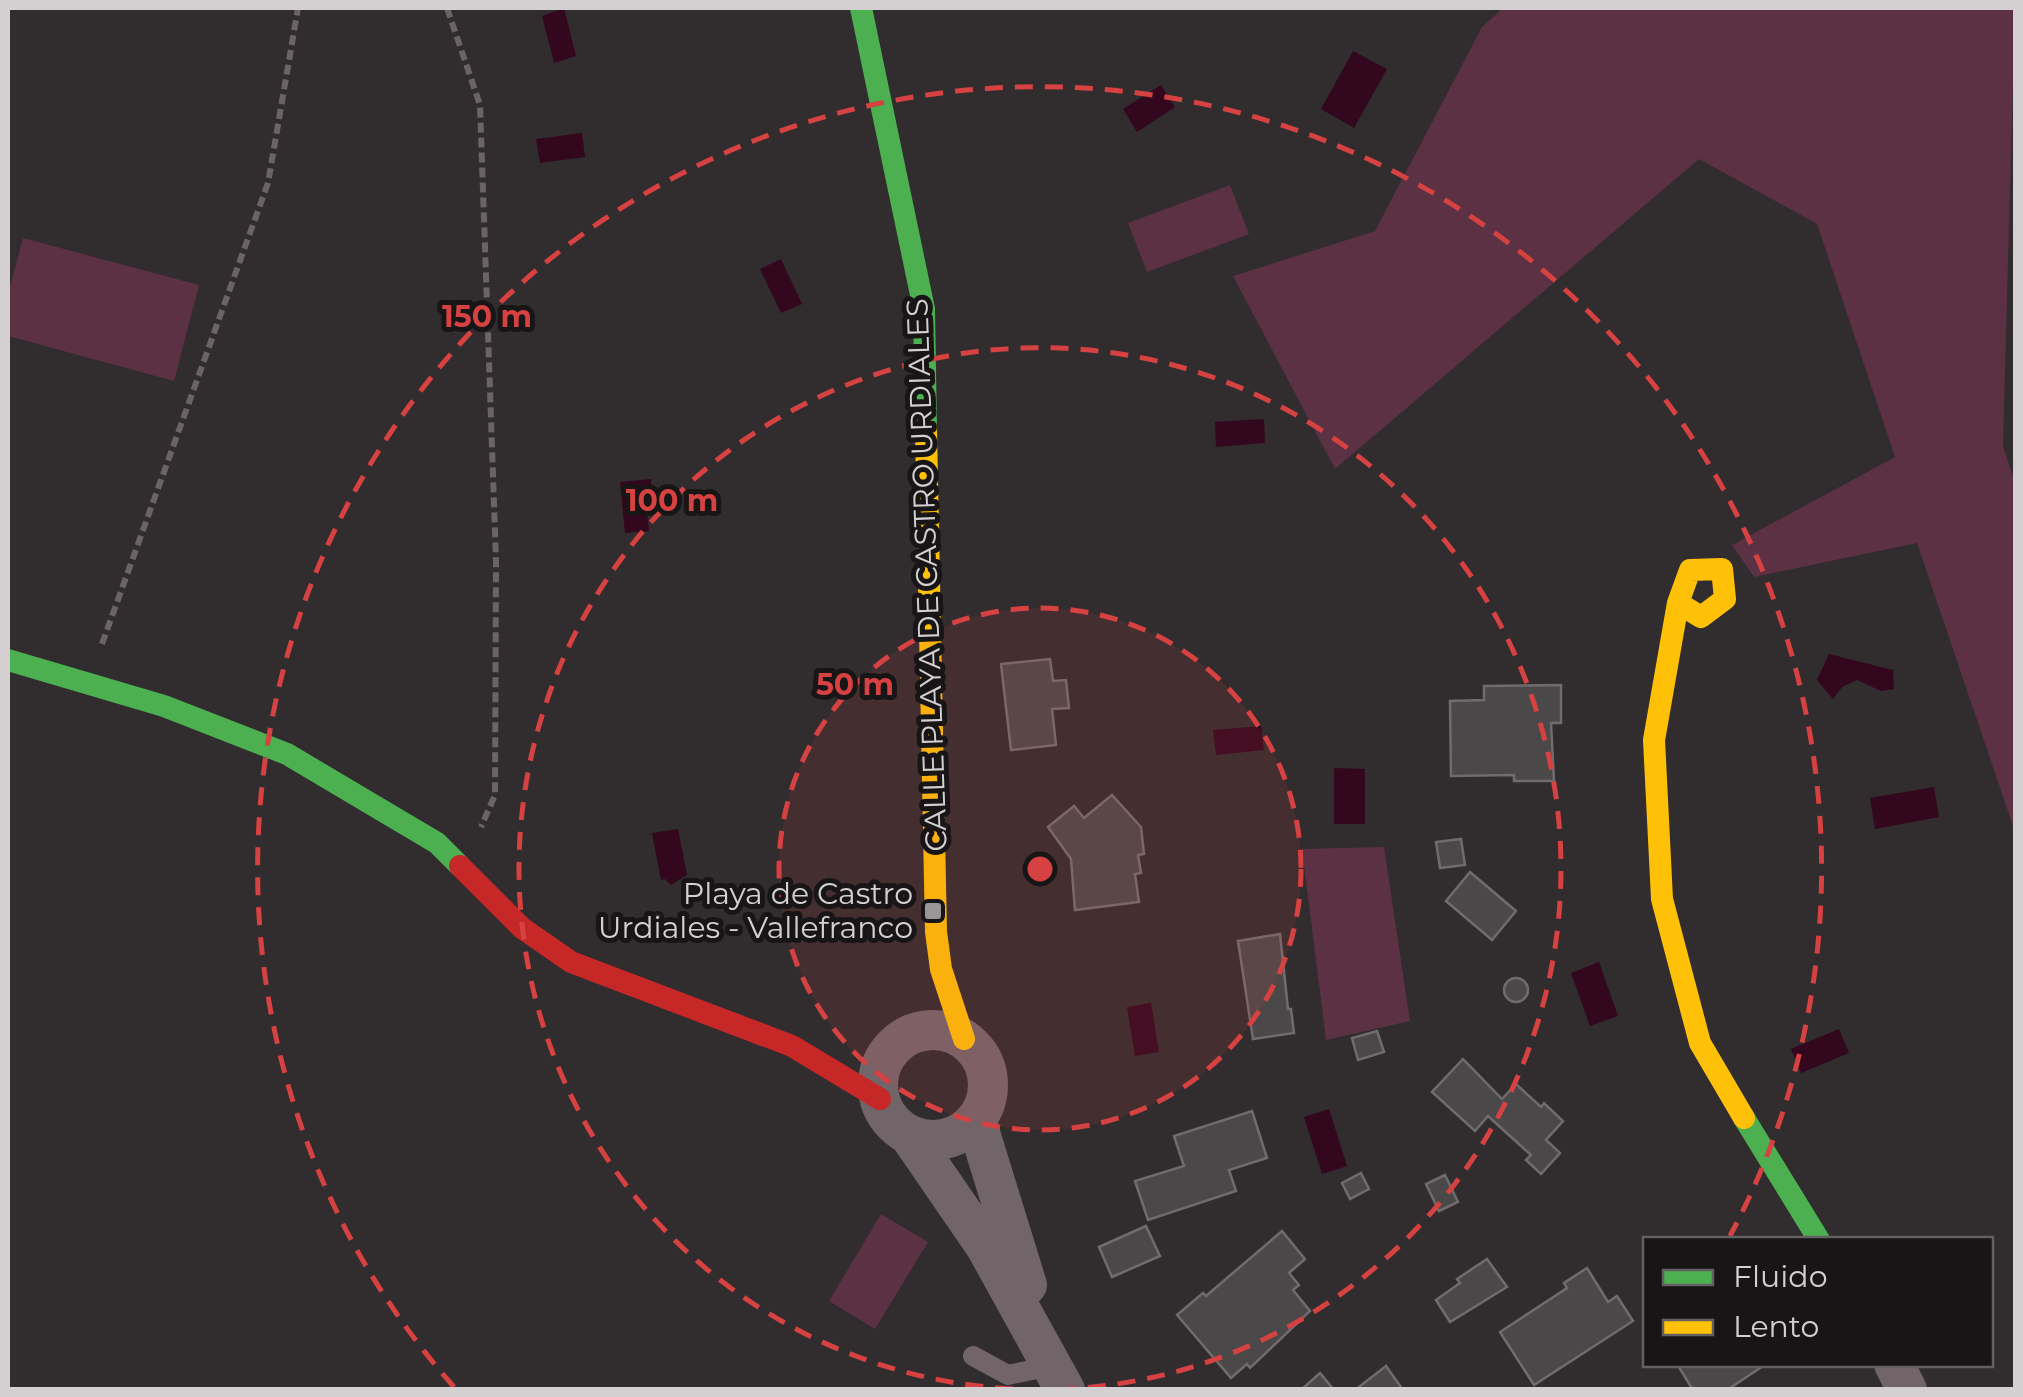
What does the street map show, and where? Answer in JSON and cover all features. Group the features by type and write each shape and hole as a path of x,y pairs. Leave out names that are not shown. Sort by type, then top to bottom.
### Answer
{"street":[{"name":"CALLE PLAYA DE CASTRO URDIALES","path":"861,8 924,309 936,932 941,969 964,1039"},
{"path":"1678,604 1654,740 1662,898 1700,1043 1818,1237"},
{"path":"8,660 164,706 287,754 436,843 522,928 570,962 792,1046 880,1099"},
{"path":"941,969 888,1052 878,1074 880,1099 894,1124 909,1135 986,1247 1058,1378"},
{"path":"792,1046 888,1052 908,1035 927,1029 946,1031 964,1039 977,1051 986,1068 985,1104 976,1120 945,1139 909,1135"},
{"path":"976,1120 1058,1378"},
{"path":"1896,1367 1907,1390"}],"lane":[{"path":"973,1356 1008,1376 1058,1378"}],"path":[{"path":"88,683 268,184 298,8"},
{"path":"447,8 480,105 496,560 495,795 463,869"}],"shaded area":[{"path":"564,8 576,56 554,63 542,16"},
{"path":"1503,8 2015,8 2003,446 2016,485 2015,832 1917,543 1754,577 1732,545 1895,457 1817,224 1699,159 1335,469 1233,276 1375,231 1482,27"},
{"path":"1353,51 1387,69 1354,128 1321,109"},
{"path":"1161,85 1175,107 1137,132 1123,109"},
{"path":"582,133 585,157 540,163 536,139"},
{"path":"1230,185 1249,234 1147,272 1128,223"},
{"path":"23,238 199,285 174,381 8,336 8,294"},
{"path":"781,259 802,304 781,313 760,269"},
{"path":"1264,419 1265,443 1216,447 1215,422"},
{"path":"651,479 652,493 645,494 649,531 625,533 620,482"},
{"path":"1829,654 1893,670 1894,689 1881,691 1857,680 1842,687 1833,699 1817,680"},
{"path":"1261,726 1264,750 1216,755 1213,730"},
{"path":"1334,768 1365,769 1365,824 1334,824"},
{"path":"1934,787 1939,817 1875,829 1870,798"},
{"path":"678,829 687,875 671,885 661,880 652,833"},
{"path":"1384,847 1410,1021 1326,1040 1302,849"},
{"path":"1599,962 1618,1016 1590,1026 1571,973"},
{"path":"1151,1003 1159,1052 1135,1056 1127,1007"},
{"path":"1839,1029 1849,1053 1801,1073 1791,1049"},
{"path":"1329,1109 1347,1166 1322,1174 1304,1117"},
{"path":"881,1214 928,1242 875,1329 829,1301"}],"building":[{"path":"1050,659 1053,681 1066,680 1069,708 1052,709 1056,745 1011,750 1001,664"},
{"path":"1561,685 1561,723 1551,723 1554,781 1514,781 1514,775 1451,776 1450,701 1484,700 1484,686"},
{"path":"1112,795 1141,827 1144,854 1138,855 1141,873 1135,874 1139,902 1075,910 1071,859 1048,827 1074,806 1084,818"},
{"path":"1461,839 1465,865 1440,868 1436,842"},
{"path":"1470,872 1516,911 1492,940 1446,901"},
{"path":"1280,934 1294,1033 1253,1039 1238,941"},
{"path":"1516,978 1525,981 1525,999 1516,1002 1507,999 1504,990 1507,981"},
{"path":"1377,1031 1384,1052 1358,1060 1352,1038"},
{"path":"1463,1059 1502,1099 1516,1084 1563,1121 1546,1140 1560,1153 1541,1174 1526,1160 1531,1155 1488,1116 1475,1131 1432,1092"},
{"path":"1252,1111 1267,1158 1229,1170 1236,1191 1148,1220 1135,1181 1184,1166 1174,1136"},
{"path":"1361,1173 1369,1189 1350,1199 1342,1183"},
{"path":"1445,1175 1458,1202 1439,1211 1426,1184"},
{"path":"1146,1226 1160,1256 1112,1277 1099,1247"},
{"path":"1282,1231 1305,1259 1289,1273 1299,1285 1293,1290 1310,1311 1250,1368 1247,1364 1231,1378 1177,1315 1203,1293 1206,1296"},
{"path":"1487,1259 1507,1287 1450,1322 1436,1300 1460,1283 1457,1279"},
{"path":"1587,1268 1608,1302 1617,1296 1633,1321 1534,1385 1500,1332 1567,1288 1564,1283"},
{"path":"1386,1366 1403,1390 1355,1390"},
{"path":"1679,1367 1762,1367 1727,1390 1693,1390"},
{"path":"1320,1373 1334,1390 1301,1390"}],"traffic: fast":[{"path":"861,8 924,309 926,430"},
{"path":"8,660 164,706 287,754 437,843 460,866"},
{"path":"1744,1118 1817,1237"}],"traffic: slow":[{"path":"926,430 936,932 941,969 964,1039"},
{"path":"1678,603 1701,617 1725,599 1722,569 1690,570 1678,603 1654,740 1662,899 1700,1043 1744,1118"}],"traffic: jam":[{"path":"460,866 522,928 571,962 792,1046 880,1099"}],"place":[{"name":"Playa de Castro Urdiales - Vallefranco","path":"933,911"}]}
